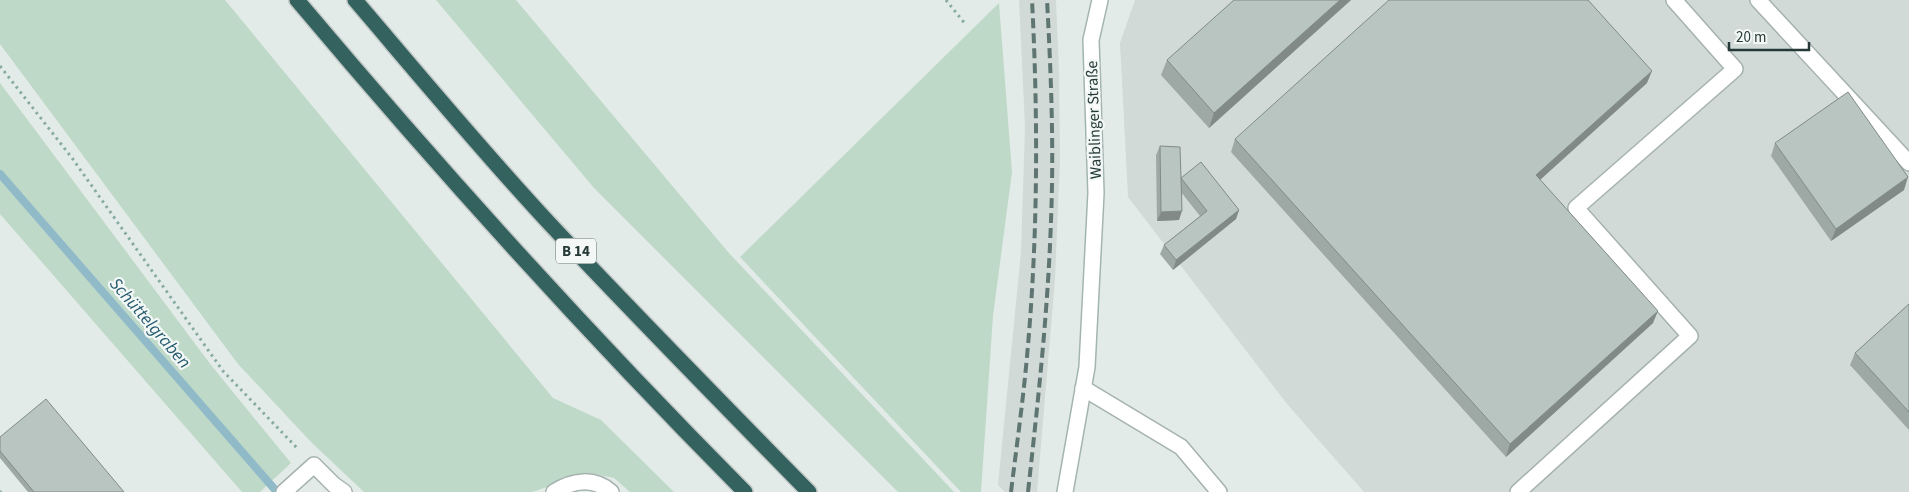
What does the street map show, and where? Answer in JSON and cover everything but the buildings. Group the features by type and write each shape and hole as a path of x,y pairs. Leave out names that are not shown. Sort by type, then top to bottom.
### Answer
{"highway":[{"name":"B 14","path":"297,0 379,98 484,218 587,330 745,492"},
{"name":"B 14","path":"356,0 450,112 548,222 809,492"}],"street":[{"name":"Waiblinger Straße","path":"1065,492 1087,367 1096,193 1091,40 1100,0"},
{"path":"1518,492 1690,336 1576,208 1735,69 1674,0"},
{"path":"1758,0 1909,163"},
{"path":"1083,388 1181,447 1219,492"},
{"path":"284,492 314,465 344,492"},
{"path":"554,492 574,482 593,482 611,492"}],"path":[{"path":"946,0 966,25"},
{"path":"0,66 72,158 223,371 314,465"}],"shaded area":[{"path":"1019,0 1056,0 1059,71 1060,160 1055,279 1037,492 1005,492 998,485 1021,252 1025,127"},
{"path":"1135,0 1760,0 1765,4 1769,0 1909,0 1909,492 1364,492 1287,404 1128,197 1120,43"}],"green space":[{"path":"0,0 225,0 553,398 601,420 674,492 630,492 614,478 589,473 532,492 364,492 311,442 238,364 0,44"},
{"path":"436,0 516,0 728,252 954,492 898,492 594,188"},
{"path":"999,3 1012,172 993,316 981,492 961,492 740,257"},
{"path":"0,83 211,365 291,463 260,492 242,492 0,214"}],"waterway":[{"name":"Schüttelgraben","path":"0,174 277,492"}],"railway":[{"path":"1011,492 1026,363 1034,259 1036,129 1032,0"},
{"path":"1028,492 1039,390 1050,254 1052,110 1047,0"}]}
